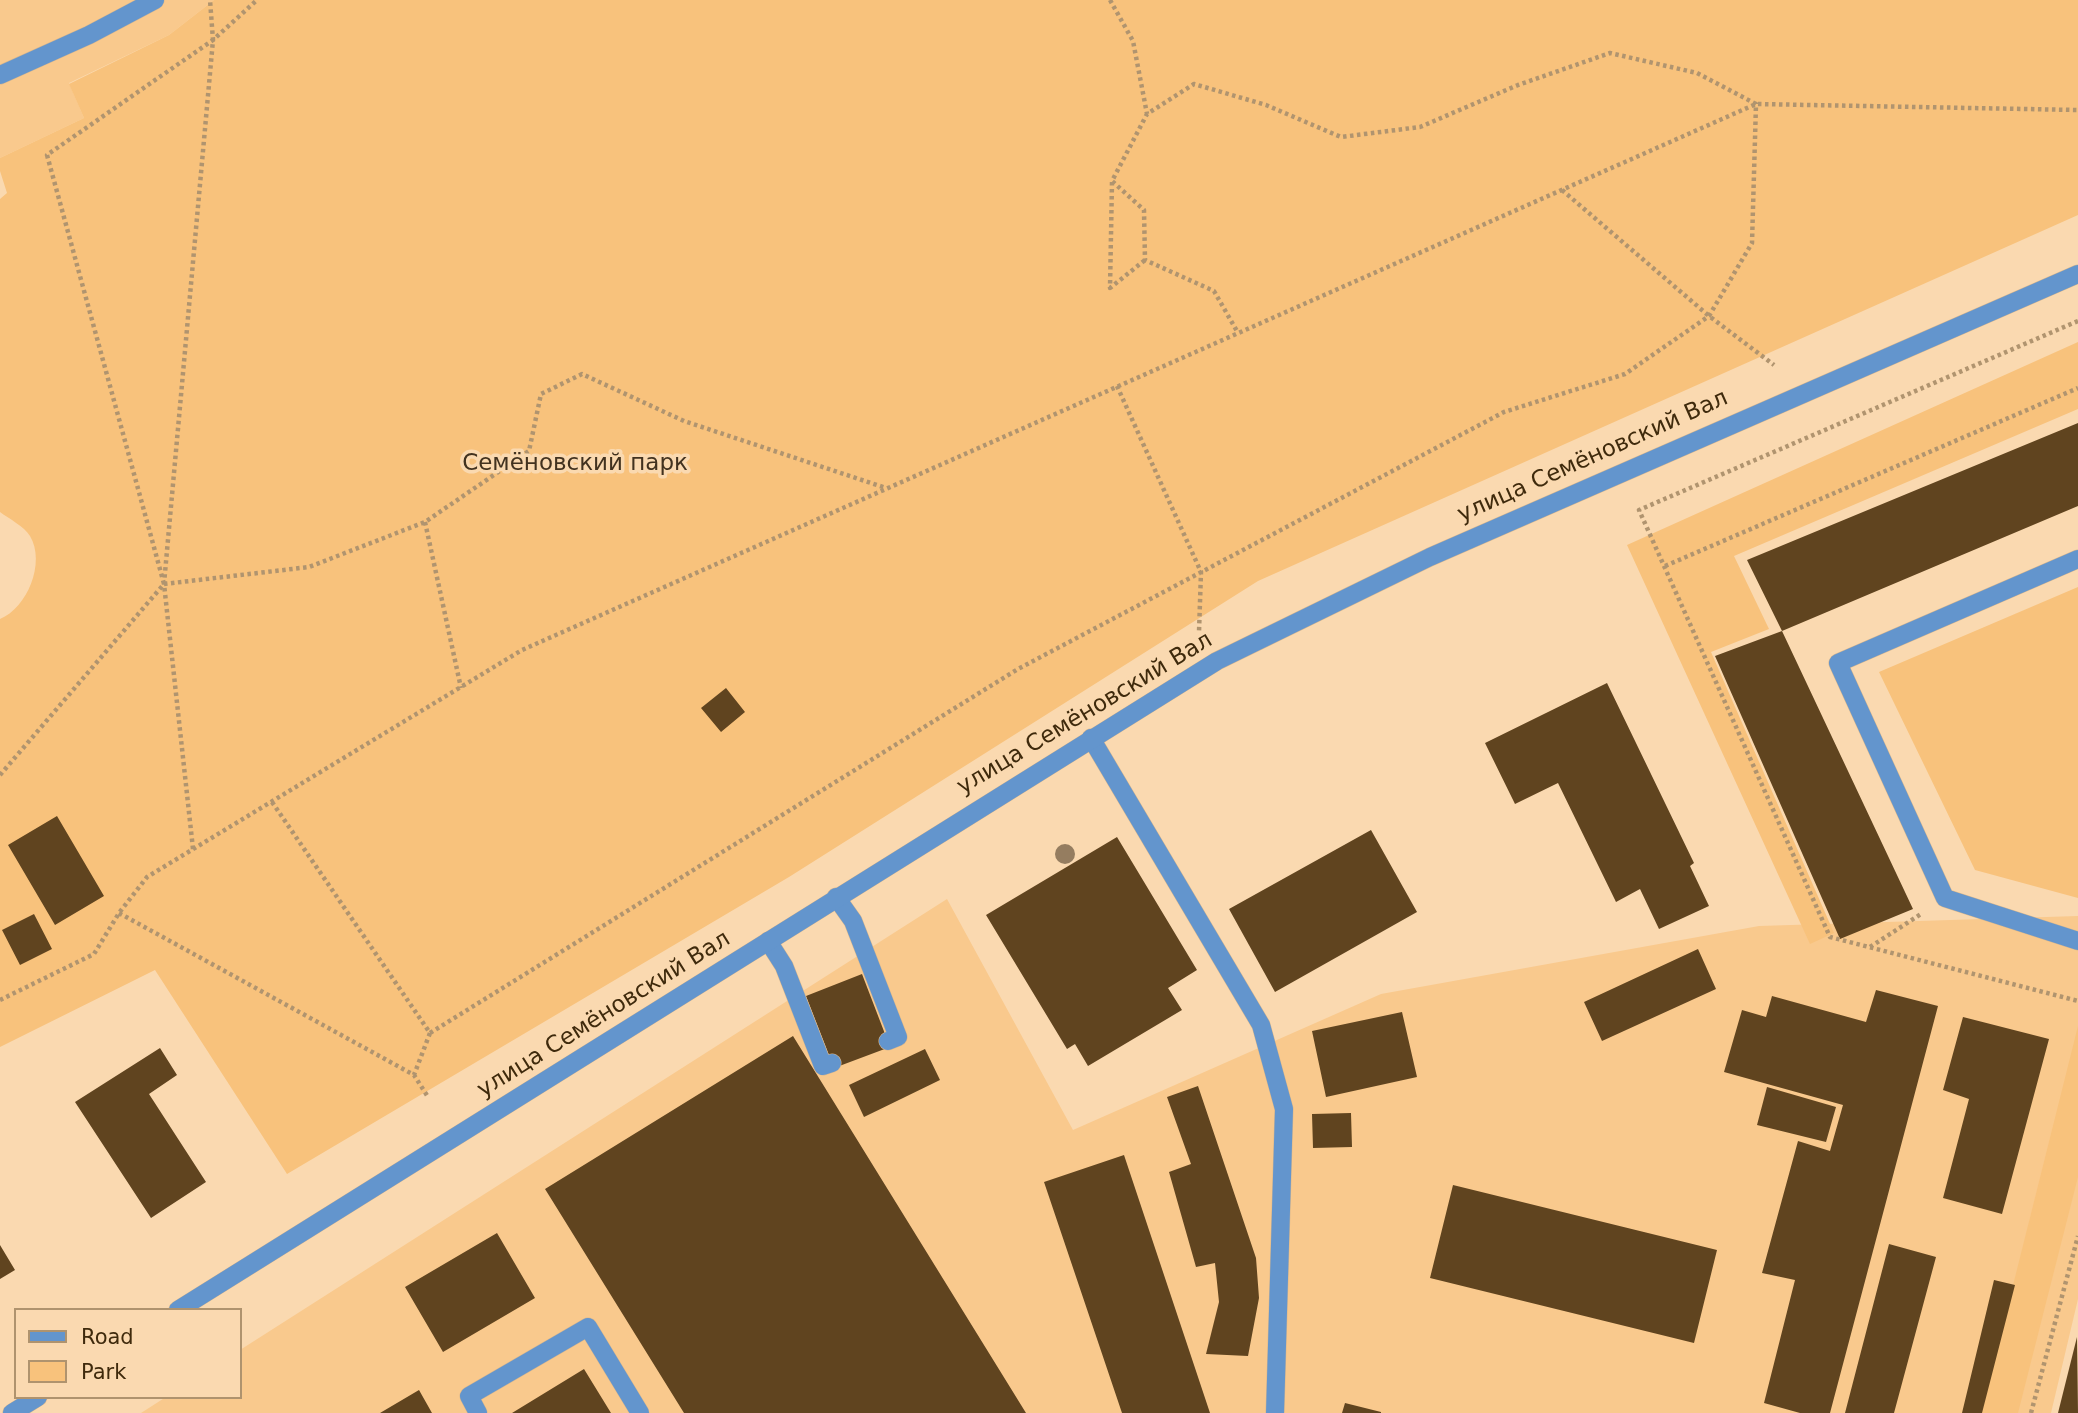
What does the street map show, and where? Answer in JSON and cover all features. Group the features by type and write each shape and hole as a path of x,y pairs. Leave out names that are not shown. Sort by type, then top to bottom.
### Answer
{"street":[{"path":"0,75 89,35 155,0"},
{"name":"улица Семёновский Вал","path":"181,1308 1217,661 1430,556 2078,274"},
{"path":"2078,559 1838,663 1945,898 2078,941"},
{"path":"1091,738 1261,1025 1284,1109 1275,1413"},
{"path":"836,897 853,921 881,1009 898,1037 888,1041"},
{"path":"768,941 805,1008 816,1034 823,1066 832,1063"},
{"path":"478,1413 469,1396 588,1327 640,1413"},
{"path":"12,1413 35,1399"}],"path":[{"path":"0,775 164,583 212,40 210,0"},
{"path":"193,849 164,583 47,155 212,40 257,0"},
{"path":"1110,0 1133,41 1147,114"},
{"path":"1145,260 1110,288 1112,181 1147,114 1194,84 1266,105 1341,137 1420,127 1518,85 1610,53 1696,74 1756,104"},
{"path":"414,1075 430,1033 1018,669 1504,412 1625,374 1709,316 1752,243 1756,104"},
{"path":"0,1000 94,954 119,913 147,877 522,650 1756,104 2078,110"},
{"path":"1112,181 1144,210 1145,260"},
{"path":"1562,189 1709,316 1774,365"},
{"path":"1145,260 1214,291 1238,333"},
{"path":"164,583 309,567 425,522 529,451 541,394 582,374 684,421 887,488"},
{"path":"1117,386 1201,572 1199,632"},
{"path":"1665,566 2078,388"},
{"path":"425,522 461,688"},
{"path":"272,802 430,1033"},
{"path":"1870,947 1945,898"},
{"path":"119,913 414,1075 428,1097"},
{"path":"2031,1413 2078,1236"}],"shaded area":[{"path":"0,0 214,0 169,35 69,83 84,118 0,158"},
{"path":"947,899 1073,1130 1381,994 1759,926 2078,916 2078,1299 2051,1413 141,1413 163,1399 242,1399 242,1349"}],"green space":[{"name":"Семёновский парк","path":"214,0 2078,0 2078,215 1258,581 789,877 287,1174 155,970 0,1047 0,619 10,613 26,595 35,571 36,559 28,533 0,512 0,199 7,193 0,171 0,158 84,118 69,84 169,35"},
{"path":"2078,342 2078,409 1734,556 1769,629 1711,652 1834,933 1810,944 1627,545"},
{"path":"2078,587 2078,898 1975,870 1879,672"},
{"path":"2078,1026 2078,1177 2018,1413 1981,1413"}],"building":[{"path":"2078,423 2078,506 1782,631 1747,560"},
{"path":"1782,631 1913,909 1840,939 1715,656"},
{"path":"1607,683 1694,863 1690,866 1709,906 1659,929 1640,889 1616,902 1558,783 1515,804 1485,743"},
{"path":"726,688 745,712 721,732 701,708"},
{"path":"57,816 104,896 55,925 8,845"},
{"path":"1371,830 1417,912 1275,992 1229,909"},
{"path":"1117,837 1197,970 1168,988 1182,1010 1088,1066 1075,1044 1067,1049 986,915"},
{"path":"34,914 52,949 20,965 2,930"},
{"path":"1698,949 1716,989 1602,1041 1584,1002"},
{"path":"862,974 890,1047 834,1068 806,996"},
{"path":"1876,990 1938,1006 1830,1413 1800,1413 1764,1403 1795,1280 1762,1273 1798,1141 1830,1151 1843,1105 1724,1072 1742,1010 1766,1017 1772,996 1866,1022"},
{"path":"1402,1012 1417,1077 1326,1097 1312,1031"},
{"path":"1963,1017 2049,1039 2002,1214 1943,1198 1969,1099 1943,1090"},
{"path":"793,1036 1026,1413 684,1413 545,1189"},
{"path":"160,1048 177,1075 149,1094 206,1182 151,1218 75,1102"},
{"path":"925,1049 940,1080 864,1117 849,1085"},
{"path":"1198,1086 1256,1258 1259,1298 1248,1356 1206,1354 1219,1302 1215,1263 1196,1267 1169,1172 1191,1164 1167,1097"},
{"path":"1767,1087 1836,1107 1826,1142 1757,1125"},
{"path":"1351,1113 1352,1147 1313,1148 1312,1114"},
{"path":"1124,1155 1210,1413 1122,1413 1044,1182"},
{"path":"1453,1185 1717,1250 1694,1343 1430,1278"},
{"path":"497,1233 535,1298 443,1352 405,1287"},
{"path":"1889,1244 1936,1257 1894,1413 1845,1413"},
{"path":"0,1245 15,1270 0,1279"},
{"path":"1994,1280 2015,1285 1982,1413 1962,1413"},
{"path":"2077,1337 2078,1413 2058,1413"},
{"path":"584,1369 611,1413 512,1413"},
{"path":"419,1390 432,1413 380,1413"},
{"path":"1345,1403 1381,1412 1381,1413 1342,1413"}]}
